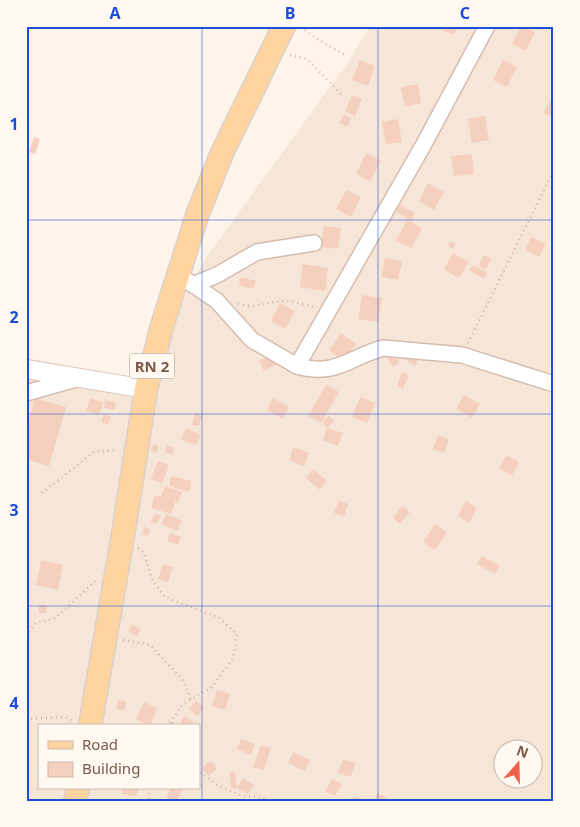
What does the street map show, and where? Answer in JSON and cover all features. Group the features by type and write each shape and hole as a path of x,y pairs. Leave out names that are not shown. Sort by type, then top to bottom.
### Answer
{"main road":[{"name":"RN 2","path":"85,724 105,636 146,389 162,326 186,280 198,213 222,153 284,26"}],"street":[{"path":"297,366 424,144 487,26"},
{"path":"186,280 217,275 257,252 314,243"},
{"path":"186,280 217,301 247,336 297,366 306,369 335,368 373,350 383,348 462,355 554,384"},
{"path":"26,369 146,389"},
{"path":"26,393 82,378"}],"path":[{"path":"300,26 320,41 345,54"},
{"path":"271,51 307,59 341,94"},
{"path":"462,355 554,170"},
{"path":"217,301 248,306 268,305 283,300 329,310"},
{"path":"42,492 94,452 137,448"},
{"path":"123,535 144,553 153,581 165,597 218,617 237,634 233,659 212,687 183,704 168,724"},
{"path":"26,636 36,623 56,618 97,579 112,594"},
{"path":"105,636 150,645 182,679 191,699"},
{"path":"26,719 64,717 85,724"},
{"path":"172,720 173,724"},
{"path":"200,773 218,786 242,796 262,797 266,801"}],"shaded area":[{"path":"370,26 554,26 554,801 87,801 89,790 200,790 200,724 38,724 38,790 87,790 85,801 26,801 26,358 152,381 189,287 208,255 350,59"}],"building":[{"path":"435,26 458,26 453,35"},
{"path":"521,26 535,32 526,51 512,44"},
{"path":"360,60 375,66 368,86 352,80"},
{"path":"503,60 517,67 507,87 493,80"},
{"path":"418,84 421,103 405,107 401,87"},
{"path":"554,94 554,118 543,113"},
{"path":"352,95 362,98 355,116 345,111"},
{"path":"344,114 351,119 347,127 339,123"},
{"path":"485,116 489,140 472,143 468,119"},
{"path":"398,119 402,142 386,144 382,122"},
{"path":"34,137 40,139 35,154 29,152"},
{"path":"366,153 381,161 370,181 356,174"},
{"path":"472,154 474,174 454,176 451,156"},
{"path":"428,183 444,192 434,210 419,201"},
{"path":"346,190 361,197 351,217 336,209"},
{"path":"400,205 415,213 411,221 396,212"},
{"path":"407,220 422,228 411,248 396,241"},
{"path":"324,226 341,228 338,249 321,247"},
{"path":"531,237 546,244 539,257 525,250"},
{"path":"450,241 456,244 453,249 448,246"},
{"path":"453,253 469,262 459,278 444,270"},
{"path":"484,255 491,259 486,270 479,266"},
{"path":"385,258 402,261 398,280 382,277"},
{"path":"303,264 328,268 325,291 300,287"},
{"path":"473,265 487,273 484,279 469,270"},
{"path":"241,277 256,281 253,289 239,285"},
{"path":"362,295 382,298 378,322 358,319"},
{"path":"280,303 295,311 285,329 271,321"},
{"path":"341,333 356,344 343,361 329,350"},
{"path":"405,352 418,361 415,366 401,357"},
{"path":"393,353 399,362 393,367 387,358"},
{"path":"271,354 277,364 264,371 259,361"},
{"path":"402,372 409,375 403,389 397,386"},
{"path":"326,385 339,392 321,423 308,416"},
{"path":"464,395 480,404 472,418 456,409"},
{"path":"360,397 375,403 367,423 352,417"},
{"path":"35,398 66,407 49,466 26,459 26,429"},
{"path":"90,398 103,402 99,415 86,411"},
{"path":"273,398 289,407 283,419 267,410"},
{"path":"105,400 116,402 114,410 104,408"},
{"path":"195,413 202,415 199,426 192,425"},
{"path":"104,414 111,417 108,425 101,422"},
{"path":"329,416 334,421 327,428 322,422"},
{"path":"186,428 201,435 196,445 181,439"},
{"path":"327,428 343,433 338,446 323,440"},
{"path":"438,435 449,439 444,453 433,449"},
{"path":"154,444 159,446 156,453 151,450"},
{"path":"167,445 174,448 173,455 165,452"},
{"path":"293,447 309,453 304,466 289,460"},
{"path":"506,455 519,462 512,475 499,469"},
{"path":"158,461 169,465 162,483 151,479"},
{"path":"313,469 327,481 320,490 306,478"},
{"path":"171,476 192,481 189,492 169,486"},
{"path":"165,486 182,492 178,503 175,502 171,514 151,508 155,495 161,497"},
{"path":"339,501 348,504 344,517 334,513"},
{"path":"466,501 477,508 469,523 458,516"},
{"path":"402,506 410,512 400,524 393,518"},
{"path":"155,513 161,516 156,524 151,522"},
{"path":"166,514 182,521 177,531 161,524"},
{"path":"435,524 447,532 435,550 423,542"},
{"path":"144,527 150,529 148,536 142,534"},
{"path":"170,533 181,537 178,545 167,541"},
{"path":"482,556 500,566 495,574 477,564"},
{"path":"41,560 63,565 58,590 36,585"},
{"path":"163,564 173,567 168,582 158,579"},
{"path":"39,605 47,605 46,613 39,613"},
{"path":"132,624 141,630 137,636 128,631"},
{"path":"217,690 230,694 225,710 212,706"},
{"path":"118,700 126,702 125,710 116,709"},
{"path":"196,701 204,708 197,716 189,709"},
{"path":"144,702 157,708 151,724 146,724 136,719"},
{"path":"184,716 194,722 193,724 180,724"},
{"path":"241,739 255,744 251,755 237,749"},
{"path":"261,745 271,748 264,770 253,767"},
{"path":"293,752 310,760 305,771 288,763"},
{"path":"343,759 355,763 351,777 338,773"},
{"path":"210,761 218,768 209,776 202,768"},
{"path":"235,772 237,788 231,788 229,773"},
{"path":"243,778 254,785 248,794 237,788"},
{"path":"332,779 342,784 335,796 325,792"},
{"path":"123,790 138,790 137,796 122,794"},
{"path":"170,790 182,790 177,801 166,798"},
{"path":"377,793 386,797 385,801 374,801"},
{"path":"354,797 368,800 368,801 353,801"}]}
